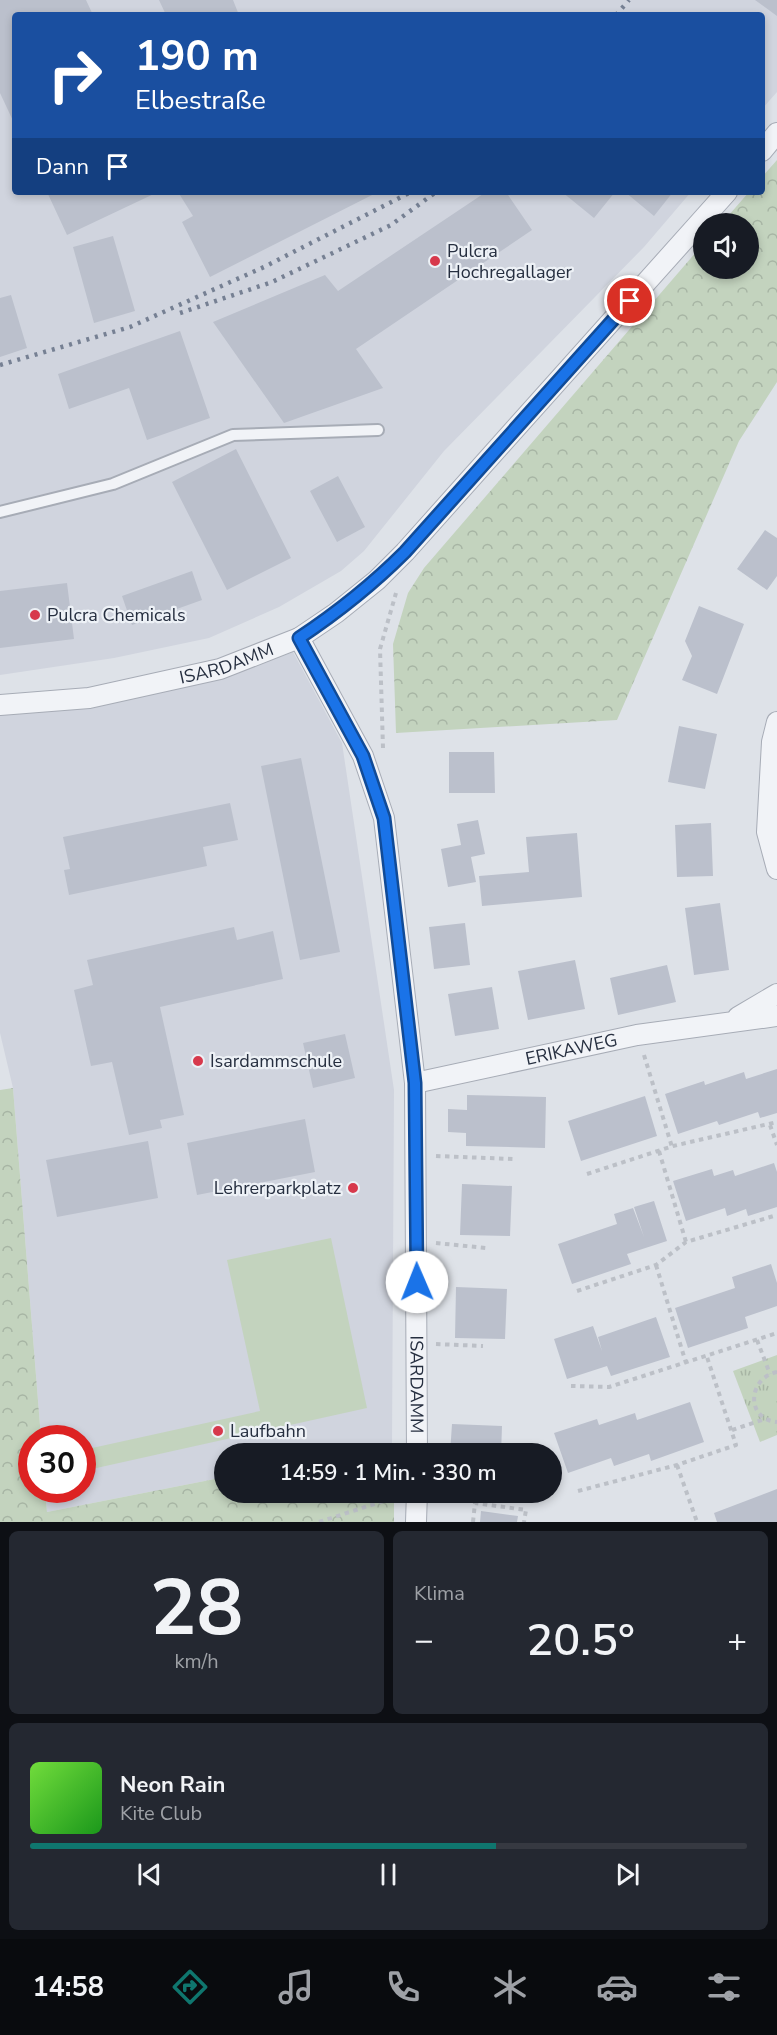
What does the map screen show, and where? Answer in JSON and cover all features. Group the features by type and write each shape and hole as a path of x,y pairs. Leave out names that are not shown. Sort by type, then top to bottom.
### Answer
{"street":[{"path":"765,147 777,133"},
{"path":"299,638 336,613 377,580 405,552 724,195"},
{"name":"ISARDAMM","path":"0,705 89,698 220,669 299,638 363,756 384,818 415,1083 417,1443"},
{"path":"777,722 772,742 767,832 777,869"},
{"name":"ERIKAWEG","path":"730,1022 777,994"},
{"name":"ERIKAWEG","path":"415,1083 637,1035 777,1016"},
{"path":"411,1503 416,1522"}],"lane":[{"path":"0,512 113,483 233,435 378,430"}],"path":[{"path":"383,749 380,649 392,600 398,590"},
{"path":"637,1035 672,1146"},
{"path":"587,1174 672,1146 777,1122"},
{"path":"770,1125 777,1145"},
{"path":"659,1151 686,1242"},
{"path":"415,1156 513,1159"},
{"path":"577,1291 656,1265 686,1242 777,1215"},
{"path":"416,1240 486,1248"},
{"path":"656,1265 686,1363"},
{"path":"571,1386 609,1387 777,1333"},
{"path":"757,1340 770,1374"},
{"path":"418,1343 483,1346"},
{"path":"578,1491 677,1465 736,1445 706,1357"},
{"path":"765,1419 755,1407 753,1399 757,1383 777,1372"},
{"path":"732,1430 765,1419 777,1422"},
{"path":"677,1465 697,1522"},
{"path":"319,1522 380,1503"},
{"path":"473,1522 475,1503 526,1510 524,1522"}],"shaded area":[{"path":"0,0 777,0 777,92 765,106 765,12 12,12 12,195 688,195 644,247 444,451 364,551 341,571 279,607 209,638 114,658 0,675"},
{"name":"Isardammschule","path":"293,652 342,743 394,1090 392,1443 214,1443 214,1479 96,1502 96,1425 40,1425 13,1088 0,1033 0,715 93,707 227,677"},
{"name":"Isardammschule","path":"46,1503 93,1503 47,1512"}],"green space":[{"path":"777,160 777,382 739,441 617,720 396,733 393,644 408,593 424,568 693,256 693,279 759,279 759,213 731,213 746,195 765,195 765,174"},
{"path":"13,1088 40,1425 18,1425 18,1503 46,1503 47,1512 214,1479 214,1503 394,1503 394,1522 0,1522 0,1090"},
{"path":"331,1238 367,1408 96,1468 96,1447 260,1411 227,1260"},
{"path":"777,1355 777,1435 760,1442 733,1371"}],"building":[{"path":"0,0 86,0 92,12 12,12 12,119 0,93"},
{"path":"159,0 233,0 238,12 165,12"},
{"path":"755,0 777,0 777,16"},
{"path":"48,195 152,195 67,235"},
{"path":"180,195 372,195 210,277 182,222 193,216"},
{"path":"482,195 508,195 532,230 356,349 383,388 284,423 213,322 325,275 338,291"},
{"path":"566,195 613,195 594,218"},
{"path":"629,195 671,195 654,216"},
{"path":"113,236 135,311 94,323 73,247"},
{"path":"11,295 27,348 0,357 0,298"},
{"path":"180,331 210,418 147,440 129,388 69,409 58,374"},
{"path":"236,449 291,558 227,590 172,482"},
{"path":"338,476 365,527 337,542 310,491"},
{"path":"765,530 777,538 777,576 767,590 737,569"},
{"path":"192,571 202,600 132,625 122,596"},
{"name":"Pulcra Chemicals","path":"67,583 74,639 0,648 0,591"},
{"path":"699,606 744,624 717,694 682,680 692,656 685,641"},
{"path":"679,726 717,734 705,789 668,782"},
{"path":"449,752 494,752 495,793 449,793"},
{"path":"301,758 340,952 300,960 261,766"},
{"path":"230,803 238,840 203,847 207,866 69,895 64,870 70,869 63,837"},
{"path":"478,820 485,854 471,857 476,882 448,887 441,849 461,845 457,824"},
{"path":"711,823 713,876 677,877 675,825"},
{"path":"577,833 582,897 482,906 479,876 529,872 526,837"},
{"path":"720,903 729,970 694,975 685,908"},
{"path":"465,923 470,965 434,969 429,927"},
{"path":"234,927 237,940 273,931 283,979 160,1007 184,1115 160,1120 162,1128 129,1135 112,1062 91,1066 74,990 93,985 87,960"},
{"path":"575,960 585,1009 528,1020 518,971"},
{"path":"667,965 676,1002 618,1015 610,978"},
{"path":"492,987 499,1029 455,1036 448,994"},
{"path":"345,1034 355,1078 313,1088 303,1043"},
{"path":"777,1069 777,1113 760,1118 758,1112 719,1125 717,1121 678,1134 665,1094 704,1081 705,1085 744,1072 746,1079"},
{"path":"467,1095 546,1097 545,1148 466,1146 466,1133 448,1132 448,1109 467,1110"},
{"path":"645,1096 657,1136 581,1161 568,1121"},
{"path":"305,1119 315,1172 197,1195 187,1143"},
{"path":"148,1141 158,1198 57,1217 46,1160"},
{"path":"774,1163 777,1172 777,1207 748,1216 746,1209 727,1216 725,1208 686,1221 673,1181 712,1169 714,1176 733,1170 735,1176"},
{"path":"462,1184 512,1186 510,1236 460,1235"},
{"path":"654,1201 667,1241 627,1254 631,1264 572,1284 558,1244 617,1224 614,1214 633,1208 644,1237 634,1207"},
{"path":"771,1264 777,1283 777,1306 745,1317 748,1328 688,1348 675,1308 735,1288 732,1277"},
{"path":"456,1287 507,1289 505,1339 455,1338"},
{"path":"656,1317 670,1357 611,1376 607,1366 567,1379 554,1339 593,1326 602,1351 598,1337"},
{"path":"690,1402 704,1442 651,1461 649,1454 614,1466 611,1458 568,1473 562,1456 562,1443 558,1443 554,1433 597,1419 599,1425 635,1413 637,1420"},
{"path":"452,1424 502,1426 501,1443 451,1443"},
{"path":"777,1489 777,1522 717,1522 714,1513"},
{"path":"481,1511 518,1516 517,1522 480,1522"}],"railway":[{"path":"619,12 629,0"},
{"path":"0,365 130,327 264,267 405,195"},
{"path":"180,313 272,282 391,225 432,195"}],"place":[{"name":"Pulcra Hochregallager","path":"435,261"},
{"name":"Pulcra Chemicals","path":"35,615"},
{"name":"Isardammschule","path":"198,1061"},
{"name":"Lehrerparkplatz","path":"353,1188"},
{"name":"Laufbahn","path":"218,1431"}],"route":[{"path":"417,1282 415,1083 384,818 363,756 299,638 336,613 377,580 405,552 630,301"}]}
